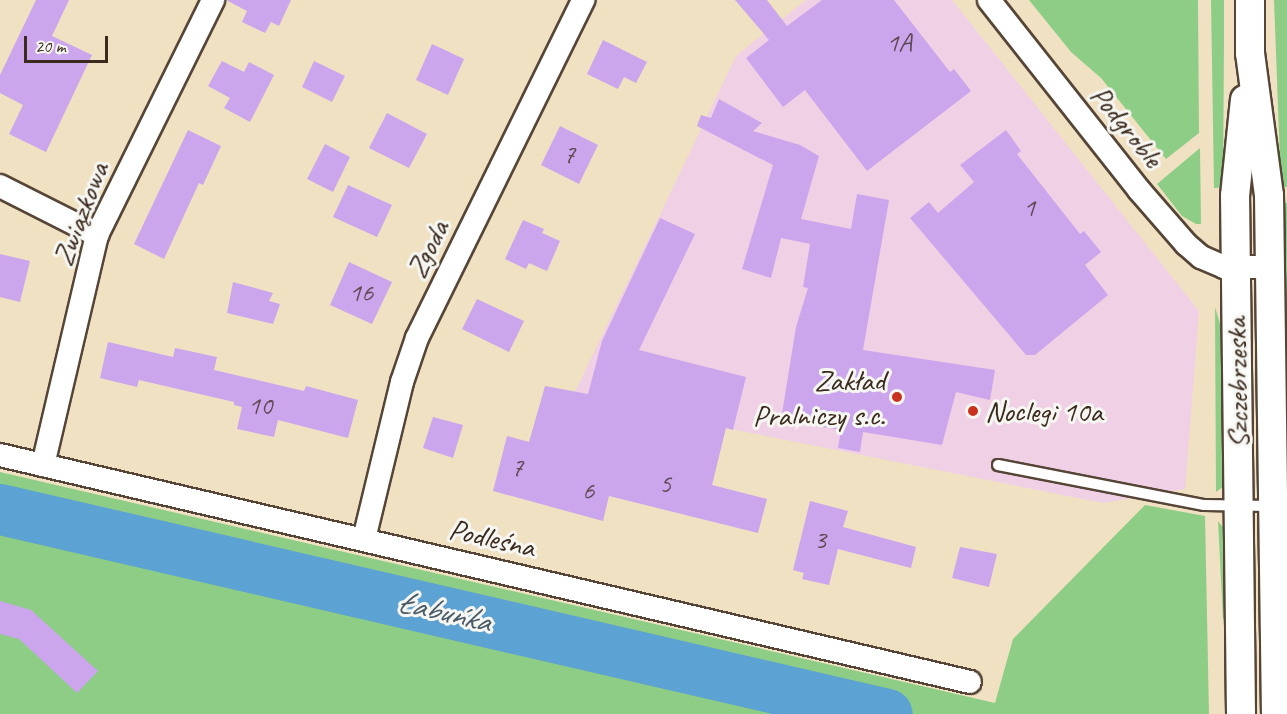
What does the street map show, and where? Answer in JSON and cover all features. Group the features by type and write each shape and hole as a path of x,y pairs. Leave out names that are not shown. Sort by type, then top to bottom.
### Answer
{"street":[{"name":"Związkowa","path":"43,465 97,235 213,0"},
{"name":"Zgoda","path":"364,539 402,382 417,338 583,0"},
{"name":"Podgroble","path":"988,0 1139,190 1186,244 1210,262 1224,267 1270,267"},
{"name":"Szczebrzeska","path":"1250,0 1251,53 1269,195 1276,703"},
{"name":"Szczebrzeska","path":"1241,705 1235,196 1251,53"},
{"path":"0,186 97,235"},
{"name":"Podleśna","path":"0,455 970,682"}],"lane":[{"path":"998,465 1204,505 1273,506"}],"shaded area":[{"path":"806,0 952,0 1199,311 1185,489 1103,503 726,428 575,392 736,56"}],"green space":[{"path":"1029,0 1198,0 1199,133 1166,159 1101,78 1071,52"},
{"path":"1211,0 1224,0 1223,187 1214,188"},
{"path":"1274,0 1287,0 1287,187 1281,187"},
{"path":"1200,148 1201,224 1196,224 1182,216 1157,184"},
{"path":"1287,203 1287,593 1282,204"},
{"path":"1215,307 1224,337 1226,480 1224,486 1216,492"},
{"path":"0,472 995,703 1013,639 1145,505 1205,516 1209,714 0,714"},
{"path":"1218,521 1226,531 1226,619 1223,619"}],"building":[{"path":"36,0 69,0 52,36 92,55 46,152 9,134 23,105 0,93 0,75"},
{"path":"226,0 291,0 279,26 271,22 265,33 242,22 247,11"},
{"path":"735,0 767,0 787,26 822,0 894,0 950,72 954,69 971,91 867,171 805,90 783,107 746,58 769,40"},
{"path":"603,40 647,62 636,83 624,77 618,89 587,74"},
{"path":"432,44 464,59 448,95 416,80"},
{"path":"222,61 244,72 249,62 274,75 250,122 224,108 230,98 208,86"},
{"path":"314,61 345,76 332,102 302,87"},
{"path":"719,99 762,123 753,131 800,145 819,156 801,219 851,229 857,194 889,200 863,350 995,370 990,400 956,392 942,445 863,432 860,452 838,448 841,430 781,420 796,327 808,288 803,287 810,244 781,238 771,278 742,269 773,165 697,126 701,115 711,118"},
{"path":"387,113 427,134 409,168 369,148"},
{"path":"560,126 598,145 579,184 541,165"},
{"path":"188,130 221,146 203,185 199,183 164,259 134,244"},
{"path":"1006,130 1021,151 1017,154 1080,234 1084,231 1101,252 1085,265 1108,295 1035,355 1026,355 910,218 929,202 938,213 974,182 960,165"},
{"path":"325,144 350,157 333,192 307,179"},
{"path":"348,185 392,205 377,237 333,217"},
{"path":"660,218 695,234 639,350 746,377 733,430 726,428 712,485 767,499 758,533 609,496 603,521 493,491 507,436 529,442 545,386 588,394 602,341"},
{"path":"523,220 544,229 542,233 560,241 547,271 529,263 526,269 505,259"},
{"path":"0,254 30,261 20,302 0,297"},
{"path":"349,262 392,282 372,324 330,305"},
{"path":"233,282 273,293 269,301 280,304 273,324 227,313"},
{"path":"477,299 524,321 509,352 462,329"},
{"path":"108,342 173,357 175,348 217,357 214,370 304,391 306,386 358,400 348,438 278,420 274,437 237,429 242,407 234,405 234,402 139,380 137,387 100,378"},
{"path":"433,417 463,425 453,458 423,448"},
{"path":"810,501 848,511 843,527 916,547 911,568 838,549 829,585 802,579 804,573 793,570"},
{"path":"960,547 997,554 989,587 952,578"},
{"path":"0,601 31,610 98,671 77,693 19,639 0,634"}],"waterway":[{"name":"Łabuńka","path":"0,509 887,714"}],"place":[{"name":"Zakład Pralniczy s.c.","path":"897,397"},
{"name":"Noclegi 10a","path":"973,411"}]}
